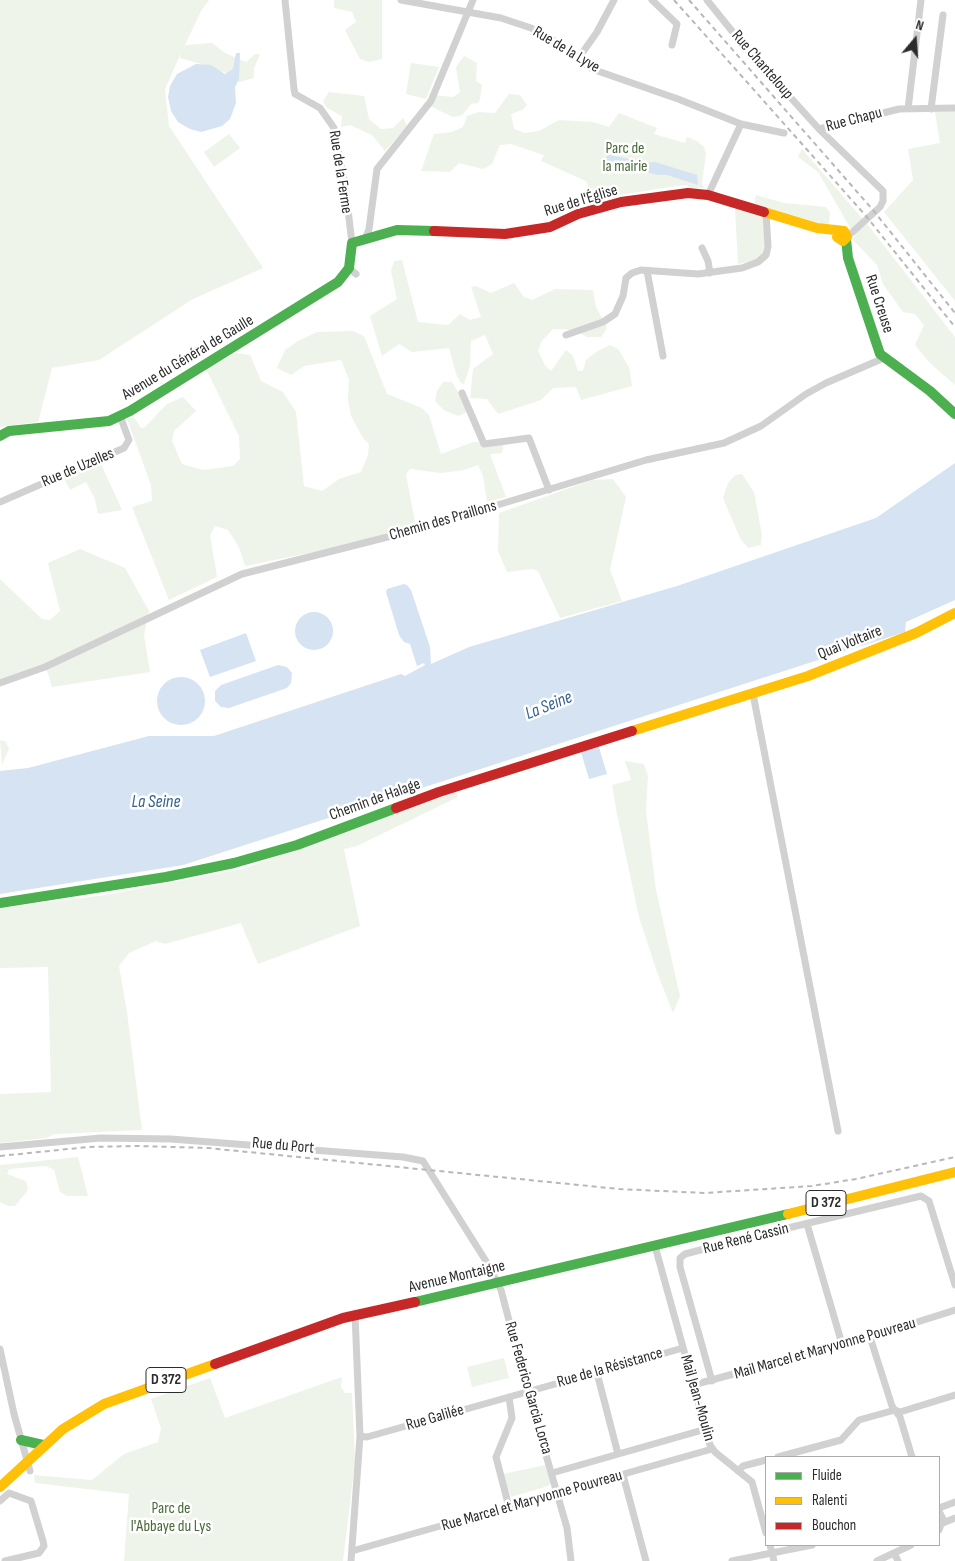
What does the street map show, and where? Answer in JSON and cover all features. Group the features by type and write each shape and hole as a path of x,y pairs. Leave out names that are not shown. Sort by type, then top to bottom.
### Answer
{"street":[{"name":"Rue de la Ferme","path":"285,0 294,90 296,94 320,108 334,128 345,185 349,236 352,243"},
{"name":"Rue de la Lyve","path":"400,0 501,18 531,28 552,40 592,69 678,99 741,124 784,133"},
{"path":"365,239 369,228 377,169 430,101 473,0"},
{"path":"578,59 597,32 614,0"},
{"path":"652,0 677,24 672,46"},
{"name":"Rue Chanteloup","path":"707,0 744,46 819,129"},
{"path":"908,109 921,0"},
{"path":"931,109 943,15"},
{"name":"Rue Chapu","path":"819,129 880,113 908,109 955,108"},
{"path":"708,195 741,124"},
{"name":"Rue Chapu","path":"819,129 883,191 882,204 865,220 843,236"},
{"name":"Rue de l'Église","path":"352,243 397,230 409,229 505,234 550,228 578,214 621,202 688,194 708,195 843,236"},
{"path":"566,335 602,322 614,314 623,296 626,278 632,273 647,271 710,273 742,268 758,262 766,255 768,246 766,213"},
{"name":"Rue Creuse","path":"843,236 848,258 878,349 884,358"},
{"name":"Avenue du Général de Gaulle","path":"0,436 8,431 95,424 120,416 313,299 353,271 352,243"},
{"path":"702,248 708,261 710,273"},
{"path":"647,271 663,356"},
{"path":"884,358 930,391 955,414"},
{"name":"Chemin des Praillons","path":"0,683 45,667 242,574 353,547 646,460 724,444 761,426 826,382 884,358"},
{"path":"462,394 484,444 529,438 550,490"},
{"name":"Rue de Uzelles","path":"0,502 124,448 129,440 120,416"},
{"name":"Quai Voltaire","path":"753,694 844,662 916,633 955,613"},
{"path":"753,694 838,1131"},
{"name":"Chemin de Halage","path":"0,903 63,894 234,863 297,844 439,792 753,694"},
{"name":"Rue du Port","path":"0,1147 101,1138 171,1139 241,1142 420,1160 426,1163 497,1282"},
{"name":"Avenue Montaigne","path":"0,1487 28,1466 43,1445 78,1419 114,1399 355,1314 654,1246 955,1172"},
{"name":"Rue René Cassin","path":"680,1258 685,1254 738,1240 920,1196 929,1201 955,1286"},
{"path":"808,1224 842,1344"},
{"name":"Mail Jean-Moulin","path":"654,1246 712,1449 752,1482 765,1529"},
{"name":"Mail Jean-Moulin","path":"680,1258 680,1267 712,1381"},
{"name":"Rue Federico Garcia Lorca","path":"497,1282 501,1290 558,1494 567,1528 571,1561"},
{"name":"Mail Marcel et Maryvonne Pouvreau","path":"694,1386 870,1337 955,1310"},
{"path":"351,1561 360,1436 355,1314"},
{"path":"870,1337 895,1410 900,1418 912,1456"},
{"name":"Rue de la Résistance","path":"509,1397 683,1348"},
{"path":"0,1354 28,1466"},
{"path":"597,1372 618,1454"},
{"path":"782,1456 841,1440 858,1420 895,1410 900,1412 955,1395"},
{"path":"509,1397 512,1418 496,1457 510,1507"},
{"name":"Rue Galilée","path":"360,1436 367,1436 509,1397"},
{"path":"552,1473 706,1429"},
{"path":"21,1440 36,1445 43,1445"},
{"name":"Rue Marcel et Maryvonne Pouvreau","path":"352,1551 712,1449"},
{"path":"738,1471 743,1466 765,1460"},
{"path":"746,1477 752,1465"},
{"path":"623,1475 646,1561"},
{"path":"0,1501 9,1493 31,1501 44,1546 39,1553 5,1561"},
{"path":"940,1510 955,1502"},
{"path":"940,1513 943,1523"},
{"path":"940,1528 943,1523 955,1518"},
{"path":"877,1561 909,1546"},
{"path":"732,1561 759,1558 770,1548 793,1547"},
{"path":"770,1548 774,1561"},
{"path":"894,1553 898,1561"}],"green space":[{"path":"0,0 209,0 201,11 185,45 212,43 225,53 246,62 255,54 260,54 254,69 254,78 239,82 226,73 180,58 181,53 165,89 169,126 263,268 193,299 99,360 52,368 38,422 0,427"},
{"path":"334,0 382,0 382,59 369,62 360,59 345,30 356,22 352,12 334,8"},
{"path":"464,56 477,63 476,81 482,85 480,99 478,103 471,104 462,115 453,117 430,106 433,95 453,97 460,92 456,67"},
{"path":"411,63 439,67 426,99 406,94"},
{"path":"329,92 364,96 369,119 381,129 393,128 403,118 407,126 385,151 372,135 350,125 341,127 342,116 327,108 323,101"},
{"name":"Parc de la mairie","path":"509,94 520,95 527,105 522,110 511,114 514,129 525,133 539,131 559,120 593,122 609,127 619,113 657,128 654,134 685,143 687,137 697,141 704,147 706,154 702,183 704,188 690,189 687,185 676,186 595,199 586,181 541,161 544,155 511,144 500,145 492,164 483,169 459,163 450,172 421,171 434,134 452,132 463,127 467,116 479,112 495,113"},
{"path":"955,111 955,301 884,212 913,180 908,149 940,143 935,112"},
{"path":"229,134 240,148 214,167 204,152"},
{"path":"802,149 868,225 955,337 955,385 930,363 915,345 924,325 915,314 903,312 883,284 877,265 852,239 855,236 818,172 798,157"},
{"path":"756,195 784,203 826,207 830,213 829,226 754,204"},
{"path":"735,208 763,217 765,250 763,256 757,260 738,264"},
{"path":"402,260 418,322 448,325 460,314 470,320 481,317 471,287 476,286 491,293 514,283 524,297 532,300 555,289 593,290 596,307 607,328 601,337 587,337 574,330 553,329 541,342 538,351 545,365 551,371 566,350 573,356 578,371 583,371 586,360 610,345 618,349 629,367 632,386 581,400 576,387 553,388 541,400 498,414 487,399 470,398 473,369 493,354 485,335 471,341 470,366 464,384 461,383 456,374 449,348 412,352 399,344 382,356 370,316 397,299 391,271 394,261"},
{"path":"353,331 364,336 387,394 422,408 429,415 441,454 473,442 504,442 502,453 490,454 506,497 487,502 483,476 478,465 464,470 441,473 410,469 406,474 416,528 363,542 245,566 239,547 228,530 215,526 210,535 217,577 169,600 132,507 152,501 151,485 127,419 134,417 141,428 145,427 167,404 183,397 196,411 174,431 172,441 182,464 203,470 233,466 240,459 239,436 206,369 236,353 250,355 261,381 283,392 296,412 304,486 322,491 339,479 361,472 368,455 369,444 363,438 351,416 348,400 349,380 341,360 304,366 291,375 277,368 285,350 298,341 317,332"},
{"path":"443,382 452,382 470,411 458,416 444,410 435,401 437,391"},
{"path":"100,462 122,510 98,514 95,499 86,482 70,490 64,478"},
{"path":"742,474 754,492 762,535 761,545 748,548 740,538 723,498 728,483 735,475"},
{"path":"613,479 626,497 610,570 622,601 560,618 538,571 532,569 507,572 498,551 499,513 592,480"},
{"path":"80,549 125,568 149,611 144,635 150,672 52,687 46,667 0,685 0,579 42,619 50,620 60,611 48,563"},
{"path":"0,740 6,742 9,749 2,765"},
{"path":"625,761 644,764 648,776 646,811 656,890 680,996 673,1013 639,917 617,814 612,785 631,780"},
{"path":"456,792 458,797 357,846 344,849 360,926 258,964 241,923 165,944 156,941 129,953 119,966 127,1012 142,1130 55,1134 46,1138 0,1143 0,1094 51,1092 48,967 0,968 0,908 106,895 242,869"},
{"path":"78,1157 88,1196 67,1196 60,1192 54,1170 46,1166 9,1169 7,1174 26,1181 28,1190 15,1206 8,1206 0,1202 0,1165"},
{"path":"504,1358 509,1378 472,1387 467,1367"},
{"name":"Parc de l'Abbaye du Lys","path":"342,1377 341,1387 345,1393 352,1393 355,1461 343,1561 124,1561 129,1494 35,1483 34,1475 92,1480 124,1454 158,1442 161,1428 151,1399 210,1378 225,1418"},
{"path":"545,1465 551,1483 548,1486 511,1497 503,1474"}],"water":[{"path":"236,53 240,53 239,79 235,87 236,103 230,119 222,126 201,132 190,129 178,122 171,111 168,97 170,86 177,74 196,64 211,65 225,74 233,69"},
{"path":"607,154 645,163 655,162 697,175 698,185 667,175 657,175 606,160"},
{"name":"La Seine","path":"955,463 955,600 906,622 905,632 183,865 0,894 0,771 28,768 149,736 214,736 401,674 405,676 425,665 424,663 417,666 410,644 404,642 399,635 386,592 387,589 404,584 411,590 430,647 431,664 469,647 677,586 876,518"},
{"path":"314,612 327,618 333,631 327,644 314,650 301,644 295,631 301,618"},
{"path":"246,633 256,661 210,677 200,650"},
{"path":"278,665 287,667 292,673 291,683 287,688 229,708 221,707 215,701 215,691 221,685"},
{"path":"176,677 186,677 198,684 205,696 205,706 198,718 186,725 176,725 168,721 161,714 157,706 157,696 161,688 168,681"},
{"path":"598,744 607,774 589,779 580,749"}],"railway":[{"path":"674,0 866,216 955,327"},
{"path":"689,0 873,210 955,313"},
{"path":"0,1156 88,1147 208,1148 619,1189 704,1193 812,1186 856,1179 955,1157"}],"traffic: fast":[{"path":"0,436 9,431 109,421 130,411 338,282 349,268 352,243 397,230 434,231"},
{"path":"846,239 848,258 880,354 930,391 955,414"},
{"path":"0,903 166,877 234,863 297,845 396,808"},
{"path":"415,1302 788,1214"},
{"path":"21,1440 43,1445"}],"traffic: slow":[{"path":"764,212 817,228 844,231 847,237 843,241 837,237 841,231"},
{"path":"632,731 808,676 916,633 955,613"},
{"path":"788,1214 955,1172"},
{"path":"0,1487 63,1429 104,1404 215,1364"}],"traffic: jam":[{"path":"434,231 505,234 550,227 578,214 621,202 688,193 708,195 764,212"},
{"path":"396,808 439,792 632,731"},
{"path":"215,1364 343,1318 415,1302"}]}
